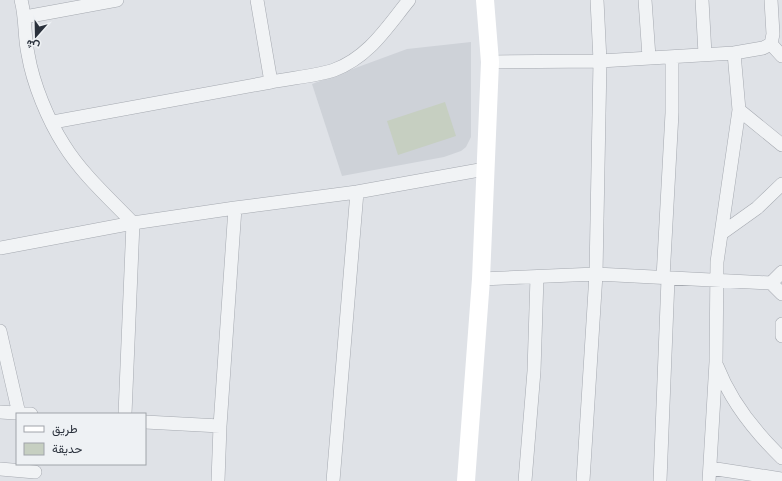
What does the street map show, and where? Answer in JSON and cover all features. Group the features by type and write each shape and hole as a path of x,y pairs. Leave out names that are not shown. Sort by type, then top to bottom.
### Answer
{"street":[{"path":"21,0 25,17 28,54 39,95 64,145 84,172 132,223 125,413"},
{"path":"25,17 117,0"},
{"path":"257,0 271,82"},
{"path":"53,122 334,70 363,54 380,38 409,0"},
{"path":"466,481 481,279 490,62 485,0"},
{"path":"583,481 596,274 600,61 598,0"},
{"path":"645,0 649,57"},
{"path":"702,0 705,54"},
{"path":"490,62 600,61 734,53 763,48 770,44 773,34 771,0"},
{"path":"770,44 782,56"},
{"path":"709,481 716,362 716,281 739,110 734,53"},
{"path":"660,481 665,278 672,113 672,57"},
{"path":"739,110 782,145"},
{"path":"0,248 132,223 357,192 485,169"},
{"path":"722,232 757,208 782,184"},
{"path":"333,481 357,192"},
{"path":"218,481 220,426 235,208"},
{"path":"771,283 782,272"},
{"path":"481,279 596,274 771,283 782,294"},
{"path":"525,481 534,371 537,277"},
{"path":"782,324 782,336"},
{"path":"0,331 23,413"},
{"path":"716,362 725,386 743,416 764,441 782,458"},
{"path":"0,412 16,413"},
{"path":"146,422 220,426"},
{"path":"710,468 782,479"},
{"path":"0,469 34,472"}],"shaded area":[{"path":"471,42 471,137 466,147 461,151 444,157 342,176 312,84 407,49"}],"green space":[{"path":"445,102 456,136 398,155 387,121"}]}
